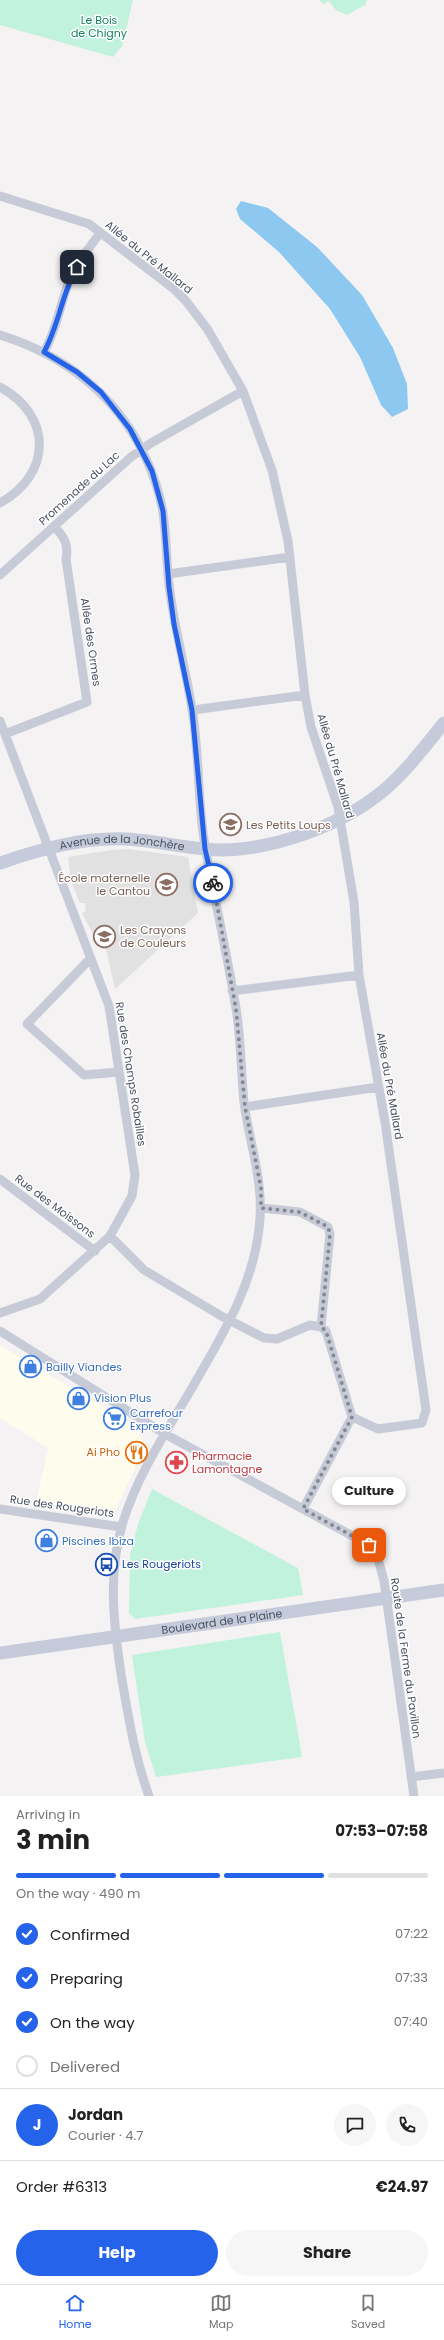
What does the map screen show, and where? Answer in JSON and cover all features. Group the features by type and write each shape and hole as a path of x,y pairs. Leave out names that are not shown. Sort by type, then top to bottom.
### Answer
{"main road":[{"name":"Avenue de la Jonchère","path":"0,863 48,847 109,838 205,849 249,847 288,839 358,808 384,791 444,723"},
{"name":"Boulevard de la Plaine","path":"0,1653 361,1602 385,1597 444,1590"}],"street":[{"name":"Allée du Pré Mallard","path":"0,196 89,224 174,289 186,301 208,330 243,391 272,470 290,557 305,695 311,726 323,758 340,817 354,902 359,975 378,1087 426,1410 422,1423 378,1429 352,1417"},
{"path":"44,352 53,335 71,277 100,233"},
{"path":"0,335 44,352 77,372 101,392 130,429 142,449 152,471 163,511 174,624 192,710 205,849 236,1009 245,1107 261,1188 261,1208 256,1251 238,1307 139,1479 122,1526 112,1585 116,1636 131,1737 148,1796"},
{"path":"0,387 26,410 39,429 41,452 28,478 8,498 0,503"},
{"name":"Promenade du Lac","path":"0,575 142,449 243,391"},
{"name":"Allée des Ormes","path":"5,734 88,702 66,559 68,548 65,538 54,526"},
{"path":"168,574 290,557"},
{"path":"192,710 305,695"},
{"name":"Rue des Champs Robailles","path":"0,721 109,1006 135,1175 132,1196 110,1236 40,1299 0,1313"},
{"path":"90,959 27,1024 84,1075 119,1072"},
{"path":"232,991 359,975"},
{"path":"245,1107 378,1087"},
{"name":"Rue des Moissons","path":"0,1179 95,1251"},
{"path":"261,1208 300,1212 328,1227 330,1234 321,1327"},
{"path":"110,1236 144,1270 264,1338 277,1339 310,1326 321,1327 326,1331 352,1417 303,1509"},
{"name":"Route de la Ferme du Pavillon","path":"0,1331 165,1434 371,1546 376,1551 384,1581 385,1597 414,1796"},
{"name":"Rue des Rougeriots","path":"0,1509 122,1526"},
{"path":"411,1777 444,1773"}],"shaded area":[{"path":"129,849 188,857 198,913 115,989 106,949 101,949 98,933 93,934 82,913 86,911 85,903 80,903 68,874 70,873 68,857 111,850"},
{"path":"0,1345 140,1429 144,1449 116,1509 107,1514 36,1503 48,1448 0,1418"}],"green space":[{"name":"Le Bois de Chigny","path":"0,0 133,0 122,46 113,57 0,25"},
{"path":"319,0 367,0 365,5 347,15 336,10 329,1 323,4"},
{"path":"152,1489 298,1568 303,1595 135,1619 129,1613 130,1555 138,1524"},
{"path":"280,1632 302,1757 156,1777 145,1742 132,1655"}],"water":[{"path":"241,201 268,208 317,247 362,295 393,348 407,384 408,409 392,417 381,405 360,357 330,309 279,252 240,219 236,209"}],"way so far":[{"path":"213,883 236,1009 245,1107 261,1188 261,1208 300,1212 328,1227 330,1234 321,1327 326,1331 352,1417 303,1509 369,1545"}],"place":[{"name":"Les Petits Loups","path":"231,825"},
{"name":"École maternelle le Cantou","path":"166,884"},
{"name":"Les Crayons de Couleurs","path":"104,936"},
{"name":"Bailly Viandes","path":"31,1367"},
{"name":"Vision Plus","path":"79,1398"},
{"name":"Carrefour Express","path":"115,1419"},
{"name":"Ai Pho","path":"136,1452"},
{"name":"Pharmacie Lamontagne","path":"177,1462"},
{"name":"Piscines Ibiza","path":"46,1541"},
{"name":"Culture","path":"369,1545"},
{"name":"Les Rougeriots","path":"107,1564"}],"route":[{"path":"77,267 71,277 58,319 50,341 44,352 77,372 101,392 130,429 142,449 152,471 163,511 169,587 174,624 192,710 205,849 213,883"}]}
